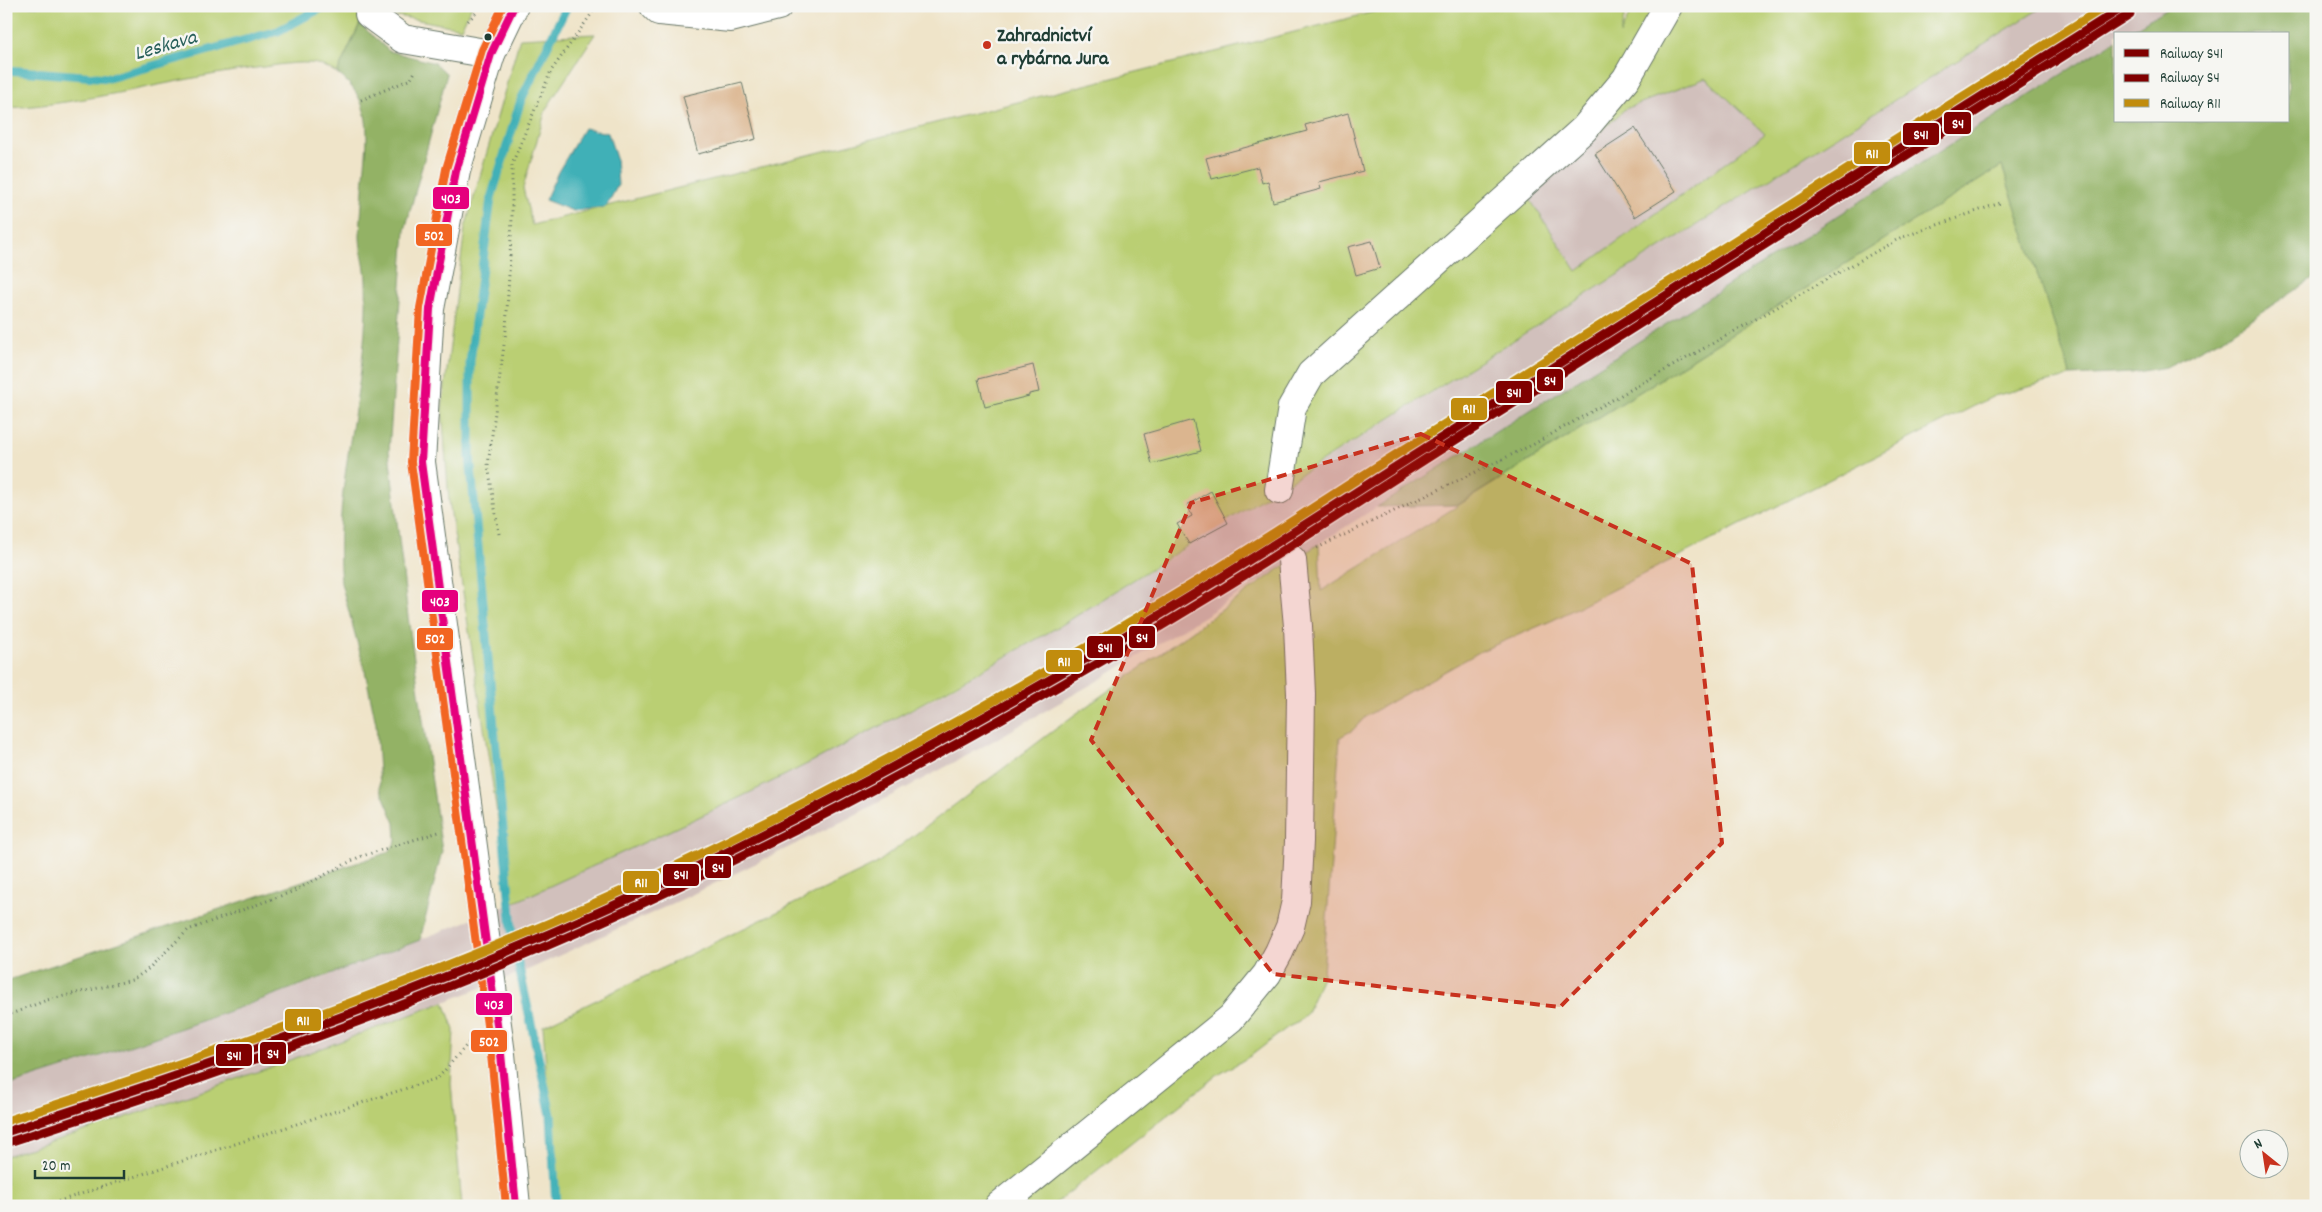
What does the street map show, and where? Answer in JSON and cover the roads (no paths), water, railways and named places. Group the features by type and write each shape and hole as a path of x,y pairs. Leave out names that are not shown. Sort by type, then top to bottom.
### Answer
{"street":[{"path":"514,6 491,54 456,171 430,309 421,462 501,1054 516,1206"},
{"path":"654,6 659,11 731,18 778,6"},
{"path":"1279,490 1292,407 1311,374 1584,129 1626,79 1668,6"},
{"path":"369,14 403,39 491,54"},
{"path":"999,1206 1231,1018 1267,974 1279,952 1290,927 1296,902 1299,841 1301,694 1298,626 1292,560"}],"water":[{"path":"584,128 608,133 616,158 618,185 606,207 573,211 545,200 558,172"}],"waterway":[{"name":"Leskava","path":"6,70 109,78 278,31 325,6"},
{"path":"556,1206 551,1115 513,940 470,456 470,362 491,198 521,100 567,6"}],"rail line":[{"name":"R11","path":"6,1121 262,1035 430,972 514,938 678,865 883,762 1017,688 1214,571 2106,6"},
{"name":"S41","path":"6,1132 179,1075 350,1014 434,981 601,911 684,873 820,806 1085,660 1214,582 2125,6"},
{"name":"S4","path":"9,1142 182,1085 353,1024 522,957 688,882 891,780 1089,669 1219,591 2130,14"}],"place":[{"name":"Zahradnictví a rybárna Jura","path":"987,45"}]}
